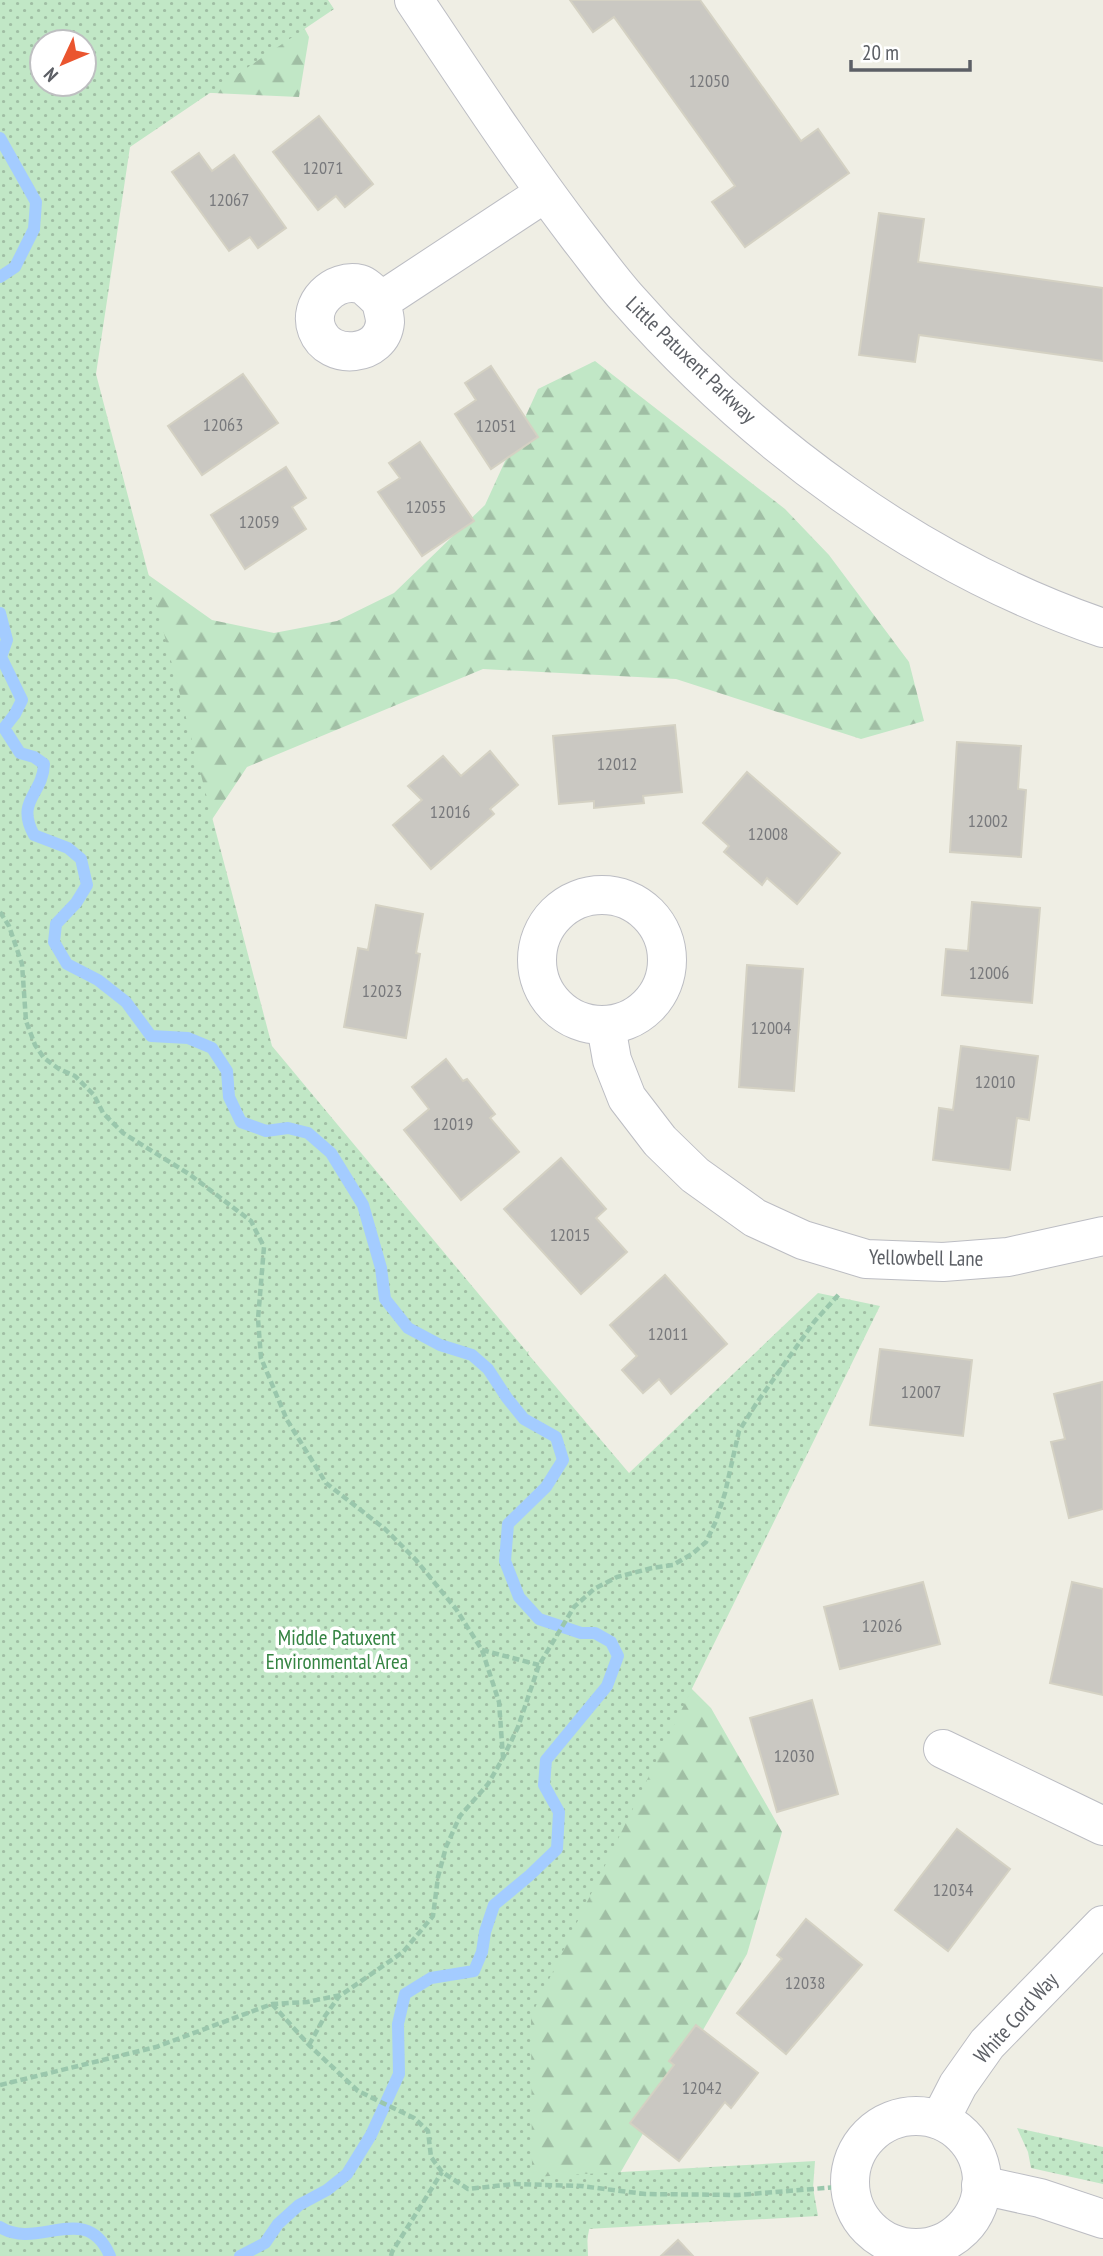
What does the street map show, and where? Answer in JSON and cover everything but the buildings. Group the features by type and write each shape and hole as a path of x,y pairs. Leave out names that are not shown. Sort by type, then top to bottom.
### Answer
{"street":[{"name":"Little Patuxent Parkway","path":"414,0 545,193 625,296 705,380 781,446 858,504 952,562 1069,617 1103,628"},
{"path":"381,301 545,193"},
{"name":"Yellowbell Lane","path":"606,1026 612,1060 627,1098 660,1141 695,1175 755,1218 803,1240 866,1259 943,1262 1008,1257 1103,1236"},
{"path":"943,1749 1103,1826"},
{"name":"White Cord Way","path":"940,2120 958,2085 987,2044 1103,1924"},
{"path":"913,2115 940,2120 962,2133 972,2146 981,2169 981,2185 981,2197 969,2222 951,2239 926,2247 892,2244 871,2230 856,2209 850,2186 853,2161 870,2133 892,2120 913,2115"},
{"path":"981,2185 1040,2198 1103,2218"}],"path":[{"path":"0,912 9,926 22,964 26,1021 35,1045 44,1058 75,1076 94,1095 103,1114 124,1133 189,1174 251,1221 264,1247 258,1319 261,1358 287,1420 326,1483 385,1530 416,1560 456,1609 482,1650 499,1702 503,1758"},
{"path":"309,2045 341,1995 403,1952 433,1916 438,1877 446,1847 460,1815 488,1784 503,1758 518,1727 538,1665 574,1607 594,1589 617,1577 673,1565 706,1542 725,1493 739,1431 814,1322 866,1259"},
{"path":"482,1650 538,1665"},
{"path":"0,2085 156,2047 272,2004 307,2002 341,1995"},
{"path":"272,2004 309,2045 358,2091 414,2118 428,2131 431,2157 442,2172 468,2189 514,2184 581,2186 645,2194 738,2195 850,2186"},
{"path":"391,2256 442,2172"}],"green space":[{"name":"Middle Patuxent Environmental Area","path":"0,0 290,0 309,37 299,97 170,91 72,173 106,545 212,620 274,633 337,621 394,593 485,505 538,389 595,361 785,509 829,555 909,662 924,721 861,739 676,679 483,669 247,767 211,821 246,1064 532,1530 711,1708 782,1832 747,1954 590,2225 584,2256 0,2256"},
{"name":"Middle Patuxent Environmental Area","path":"0,0 328,0 334,9 130,147 96,374 272,1046 629,1473 818,1293 880,1306 531,2016 532,2177 815,2161 813,2188 818,2216 587,2229 588,2256 0,2256"},
{"path":"1017,2128 1103,2147 1103,2184 1031,2168 1028,2152"}],"waterway":[{"path":"0,138 36,202 34,229 15,267 0,277"},
{"path":"0,613 7,640 1,657 22,700 4,728 20,753 34,757 44,764 43,775 29,805 29,823 34,835 68,848 81,859 87,885 76,903 56,924 54,942 67,964 98,980 126,1002 151,1036 188,1038 212,1048 227,1071 229,1097 241,1122 266,1131 288,1128 308,1133 331,1153 363,1205 381,1268 385,1299 408,1328 440,1345 472,1355 488,1369 524,1419 556,1437 563,1460 546,1487 508,1524 505,1561 519,1597 539,1619 581,1633 595,1633 611,1642 618,1656 607,1686 546,1760 544,1785 559,1812 557,1849 494,1905 482,1952 474,1971 431,1978 405,1994 398,2024 399,2074 371,2135 347,2174 327,2190 299,2205 278,2224 265,2243 240,2256"},
{"path":"0,2227 15,2233 30,2234 75,2229 88,2231 100,2240 110,2256"}]}
